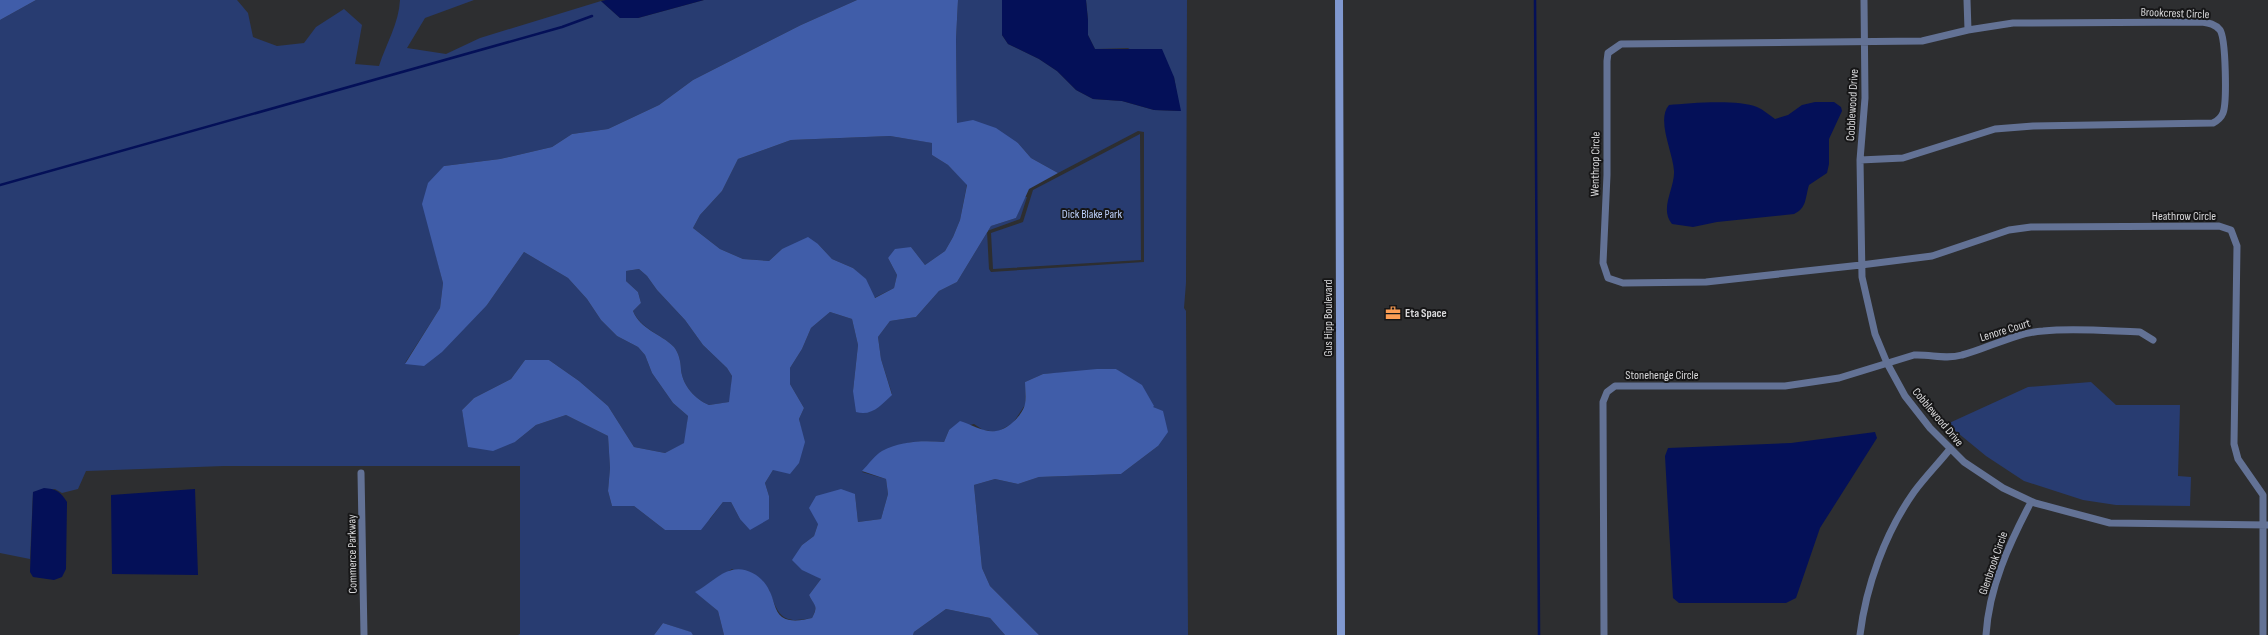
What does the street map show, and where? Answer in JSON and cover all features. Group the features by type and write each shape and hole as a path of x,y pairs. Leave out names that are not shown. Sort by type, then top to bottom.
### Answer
{"street":[{"name":"Gus Hipp Boulevard","path":"1339,0 1341,635"},
{"name":"Cobblewood Drive","path":"1864,0 1865,98 1860,160 1861,265 1867,307 1887,363 1905,396 1950,450 1992,482 2031,502 2078,516 2110,523 2266,525"},
{"path":"1967,0 1968,30"},
{"name":"Brookcrest Circle","path":"1860,160 1903,158 1995,129 2033,126 2207,124 2217,122 2223,112 2223,38 2221,32 2214,24 2202,22 2013,23 1968,30 1922,41 1864,42"},
{"name":"Wenthrop Circle","path":"1861,265 1706,282 1623,283 1608,278 1603,263 1607,175 1607,61 1608,53 1613,48 1621,44 1631,43 1864,42"},
{"name":"Heathrow Circle","path":"1861,265 1932,256 2010,230 2031,227 2219,226 2231,230 2236,246 2235,451 2238,459 2263,495 2266,525"},
{"name":"Lenore Court","path":"1887,363 1914,355 1926,355 1944,359 1961,355 2021,334 2043,331 2140,332 2153,340"},
{"name":"Stonehenge Circle","path":"1604,635 1603,402 1607,392 1615,386 1785,386 1839,378 1887,363"},
{"path":"1860,635 1868,590 1880,557 1899,518 1914,492 1950,450"},
{"name":"Commerce Parkway","path":"360,473 364,635"},
{"name":"Glenbrook Circle","path":"1986,635 1996,581 2009,545 2031,502"},
{"path":"2262,635 2266,525"}],"green space":[{"path":"36,0 237,0 248,13 253,37 277,46 304,43 316,27 344,9 362,25 355,64 379,66 395,25 400,0 474,0 425,18 407,48 446,54 480,38 601,1 620,18 638,18 704,0 857,0 801,25 693,80 659,105 608,129 572,134 552,147 500,159 444,166 436,255 443,283 440,308 405,363 487,305 524,252 568,278 587,299 601,320 617,336 638,347 645,355 652,373 673,403 688,416 685,443 665,453 634,447 608,406 579,381 549,360 525,360 511,379 474,398 462,410 464,421 515,442 536,425 566,415 608,436 610,468 608,491 612,506 634,506 665,530 710,519 723,502 731,502 740,519 769,496 765,483 773,470 804,442 799,419 804,408 790,384 790,368 802,349 811,328 830,312 852,319 858,345 853,391 892,394 881,359 878,337 890,321 916,317 939,291 957,282 987,232 989,269 991,272 1144,262 1144,132 1138,131 1058,173 1031,158 1018,143 957,123 956,39 958,0 1002,0 1002,35 1008,44 1039,59 1057,71 1076,90 1093,99 1122,101 1154,110 1180,111 1174,77 1128,48 1095,49 1088,35 1086,0 1187,0 1186,283 1184,308 1186,311 1188,635 1039,635 990,586 982,568 974,485 995,479 1018,484 1039,477 1121,474 1158,446 1152,407 1116,369 1043,374 1025,382 1025,405 1013,423 997,432 983,430 974,424 949,430 944,442 930,441 908,443 890,450 862,472 886,479 888,494 881,519 858,522 855,494 818,524 814,536 802,545 794,560 797,564 821,579 809,595 815,607 812,618 794,620 783,616 776,607 769,590 732,569 696,592 718,611 724,635 693,635 690,632 663,623 654,635 518,635 520,634 520,466 224,466 86,471 78,489 62,493 55,489 33,492 30,559 0,553 0,20"},
{"name":"Dick Blake Park","path":"1140,134 1141,260 993,269 991,233 1023,222 1033,190"},
{"path":"890,136 933,143 932,155 948,165 967,184 960,220 945,251 925,265 911,247 888,258 897,275 894,288 874,298 865,279 853,268 832,259 818,244 782,249 769,261 743,259 720,249 693,228 700,215 722,191 738,159 791,140"},
{"path":"1024,197 1027,197 1020,219 988,231 991,226 1016,218"},
{"path":"639,269 647,276 657,290 685,320 703,345 727,368 732,376 730,402 709,405 695,396 684,381 679,358 674,347 641,323 633,311 641,303 638,292 626,281 626,271"},
{"path":"2091,382 2116,405 2180,405 2178,476 2191,477 2190,506 2116,505 2083,500 2024,481 1986,456 1947,424 2028,387"},
{"path":"946,609 990,618 1005,635 913,635 914,632"}],"shaded area":[{"path":"0,0 36,0 0,20"},
{"path":"704,0 638,18 620,18 601,1"},
{"path":"857,0 958,0 956,39 957,123 973,120 996,128 1018,143 1031,158 1058,173 1029,189 1016,218 991,226 957,282 939,291 916,317 890,321 878,337 881,359 892,395 872,411 867,413 856,412 853,391 858,345 852,319 830,312 811,328 802,349 790,368 790,384 804,408 799,419 805,442 799,463 790,474 773,470 765,483 769,496 769,519 750,530 740,519 731,502 723,502 701,530 665,530 634,506 612,506 608,491 610,468 608,436 566,415 536,425 515,442 493,451 468,447 462,410 474,398 511,379 525,360 549,360 579,381 608,406 634,447 665,453 684,443 688,416 673,403 652,373 645,355 638,347 617,336 601,320 587,299 568,278 524,252 487,305 442,352 424,366 405,364 440,308 443,283 422,204 428,183 444,166 500,159 552,147 572,134 608,129 659,105 693,80 801,25","holes":["890,136 932,143 932,155 948,165 967,185 960,220 945,251 925,265 911,247 895,249 888,258 897,275 894,288 875,298 866,279 853,268 832,259 818,244 808,237 782,249 769,261 743,259 720,249 693,228 700,215 722,191 738,159 791,140","639,269 647,276 657,290 685,320 703,345 727,368 732,376 729,402 709,405 695,396 684,381 679,358 674,347 646,327 636,317 633,311 641,303 638,292 626,281 626,271"]},
{"path":"1002,0 1086,0 1088,35 1095,49 1162,49 1174,77 1181,111 1154,110 1122,101 1093,99 1076,90 1057,71 1039,59 1008,44 1002,35"},
{"path":"1714,102 1738,103 1757,107 1775,119 1788,115 1802,105 1815,102 1834,102 1841,107 1842,111 1829,139 1829,164 1827,173 1809,185 1805,202 1798,212 1794,214 1717,222 1693,227 1672,224 1668,218 1667,205 1674,178 1674,171 1666,136 1664,119 1665,111 1669,105"},
{"path":"1097,369 1116,369 1142,385 1154,406 1153,407 1163,411 1168,432 1158,446 1121,474 1039,477 1018,484 995,479 974,485 982,568 990,586 1039,635 1005,635 990,618 946,609 914,632 913,635 724,635 718,611 695,592 732,570 738,569 749,571 759,577 766,585 771,593 777,611 782,617 789,620 812,618 815,608 809,595 821,579 802,570 792,560 802,545 814,536 818,524 809,508 816,496 841,489 855,494 858,522 881,519 888,494 886,479 862,471 879,453 904,443 920,441 944,442 949,430 960,421 987,431 1000,430 1014,421 1024,408 1025,382 1043,374"},
{"path":"1875,432 1877,438 1820,528 1796,598 1786,603 1679,603 1673,598 1665,456 1668,448 1791,443"},
{"path":"44,488 57,491 67,502 66,569 62,577 54,580 33,577 30,572 33,492"},
{"path":"195,489 198,575 112,574 111,495"},
{"path":"663,623 691,632 693,635 654,635"}],"waterway":[{"path":"1535,0 1539,635"},
{"path":"0,185 562,27 592,16"}],"place":[{"name":"Eta Space","path":"1393,313"}]}
